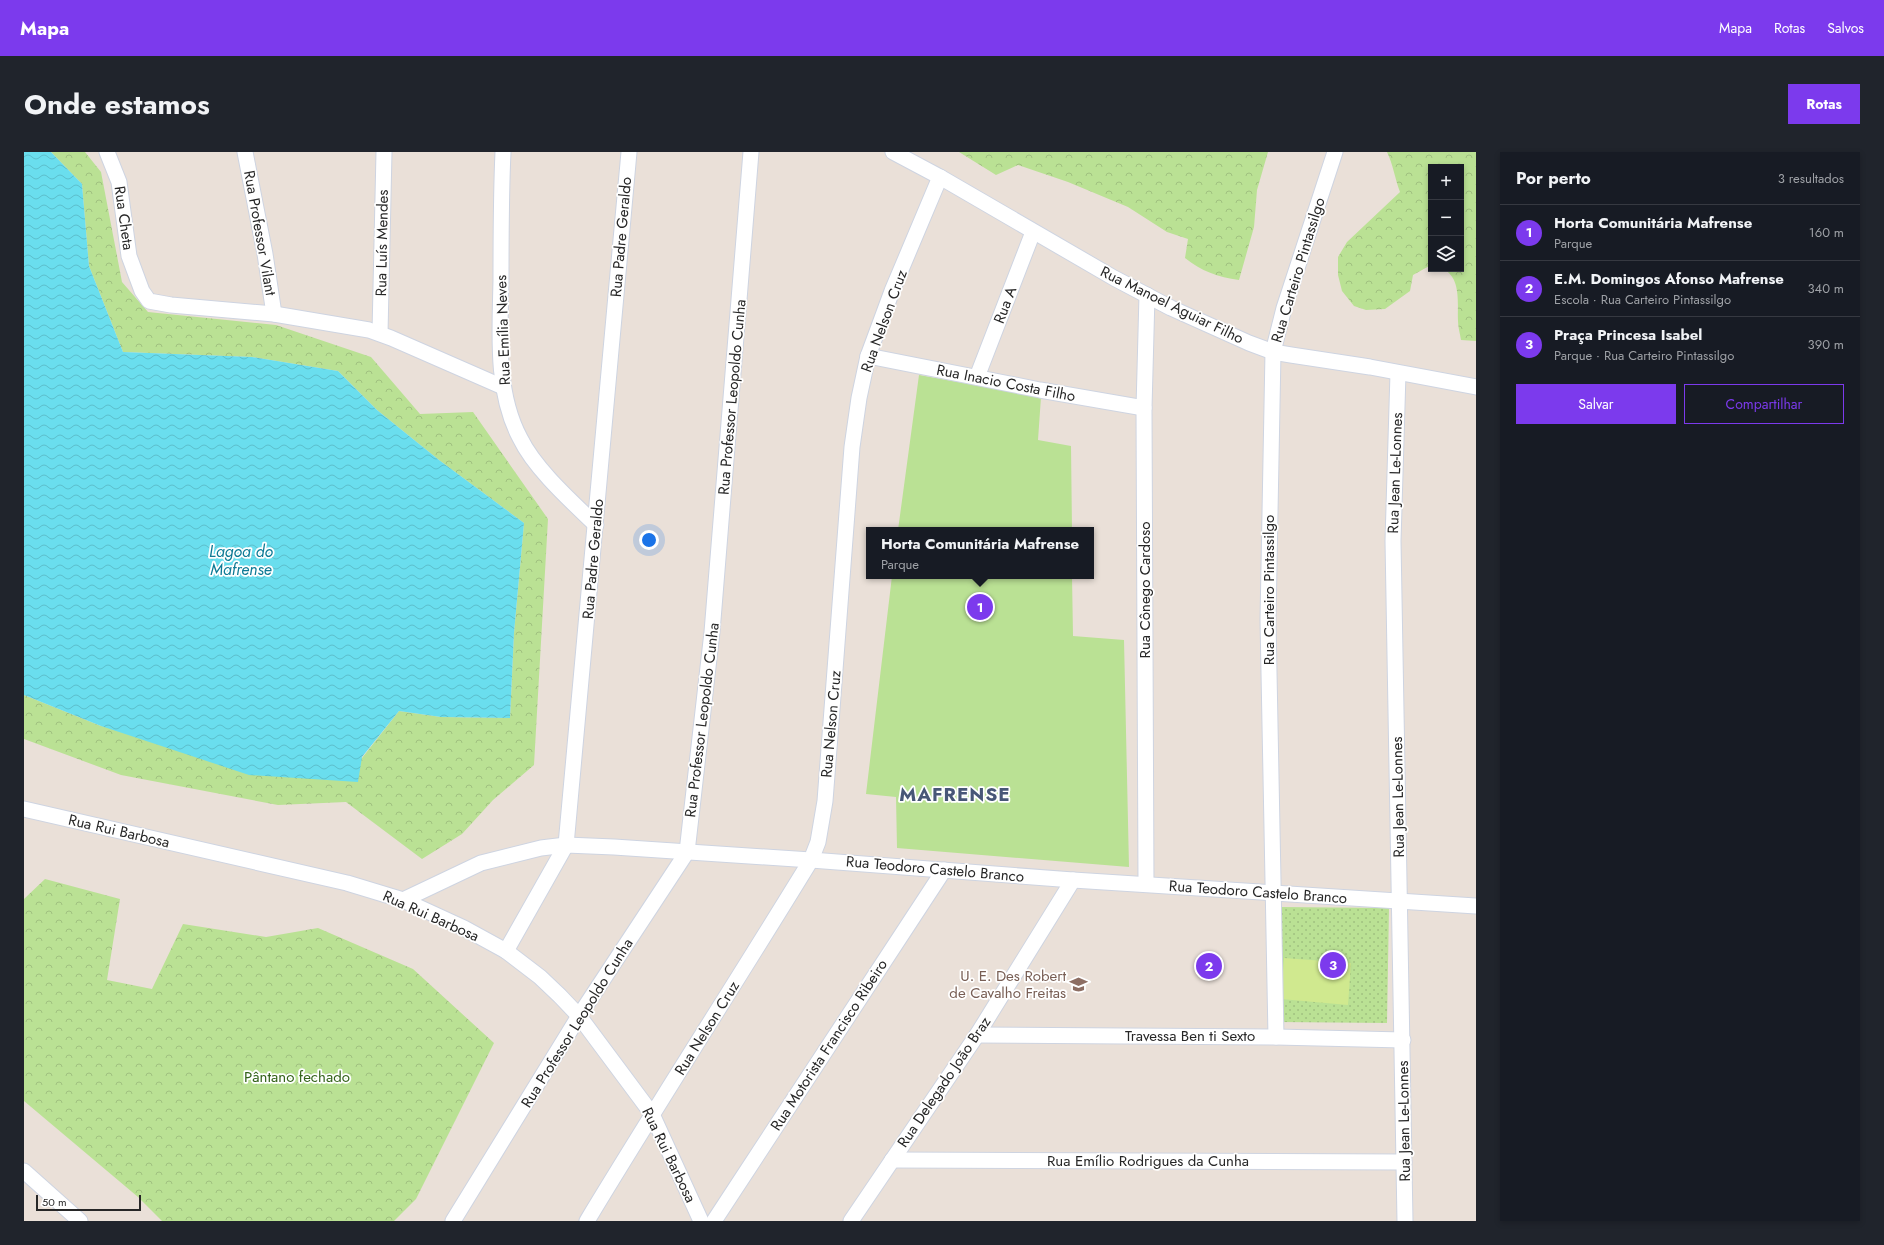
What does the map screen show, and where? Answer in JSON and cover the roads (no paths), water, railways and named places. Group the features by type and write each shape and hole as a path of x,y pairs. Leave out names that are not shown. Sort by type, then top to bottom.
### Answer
{"street":[{"name":"Rua Cheta","path":"107,152 119,182 129,256 145,298 156,303 274,314 380,333 503,387"},
{"name":"Rua Professor Vilant","path":"245,152 265,254 274,314"},
{"name":"Rua Luís Mendes","path":"380,333 384,152"},
{"name":"Rua Emília Neves","path":"503,152 500,307 503,387 520,439 535,460 596,525"},
{"name":"Rua Padre Geraldo","path":"506,951 566,845 629,152"},
{"name":"Rua Professor Leopoldo Cunha","path":"453,1221 579,1016 687,852 712,632 751,152"},
{"name":"Rua Manoel Aguiar Filho","path":"893,152 940,177 1033,232 1171,308 1274,352 1476,387"},
{"name":"Rua Carteiro Pintassilgo","path":"1276,1037 1277,1022 1272,892 1268,620 1274,352 1284,308 1335,152"},
{"name":"Rua Nelson Cruz","path":"587,1221 811,860 818,842 822,826 852,447 859,398 868,356 892,291 940,177"},
{"name":"Rua A","path":"977,377 1033,232"},
{"name":"Rua Cônego Cardoso","path":"1146,884 1144,408 1148,295"},
{"name":"Rua Inacio Costa Filho","path":"868,356 1144,408"},
{"name":"Rua Jean Le-Lonnes","path":"1398,373 1393,541 1405,1221"},
{"name":"Rua Rui Barbosa","path":"24,809 347,883 403,900 464,928 506,951 540,977 579,1016 652,1114 701,1221"},
{"name":"Rua Teodoro Castelo Branco","path":"403,900 481,863 541,848 566,845 811,860 1073,880 1476,906"},
{"name":"Rua Motorista Francisco Ribeiro","path":"714,1221 944,870"},
{"name":"Rua Delegado João Braz","path":"851,1221 978,1035 1073,880"},
{"name":"Travessa Ben ti Sexto","path":"978,1035 1276,1037 1402,1040"},
{"name":"Rua Emílio Rodrigues da Cunha","path":"892,1160 1404,1162"},
{"path":"24,1170 80,1221"}],"water":[{"name":"Lagoa do Mafrense","path":"24,152 51,152 82,184 89,266 123,352 252,357 338,371 377,410 439,460 524,523 514,633 510,718 441,717 399,711 362,757 358,782 249,775 101,726 24,695"}],"place":[{"name":"Horta Comunitária Mafrense","path":"980,607"},
{"name":"Praça Princesa Isabel","path":"1333,965"},
{"name":"E.M. Domingos Afonso Mafrense","path":"1209,966"},
{"name":"U. E. Des Robert de Cavalho Freitas","path":"1079,985"}],"district":[{"name":"MAFRENSE","path":"955,794"}],"park label":[{"name":"Pântano fechado","path":"297,1077"}]}
